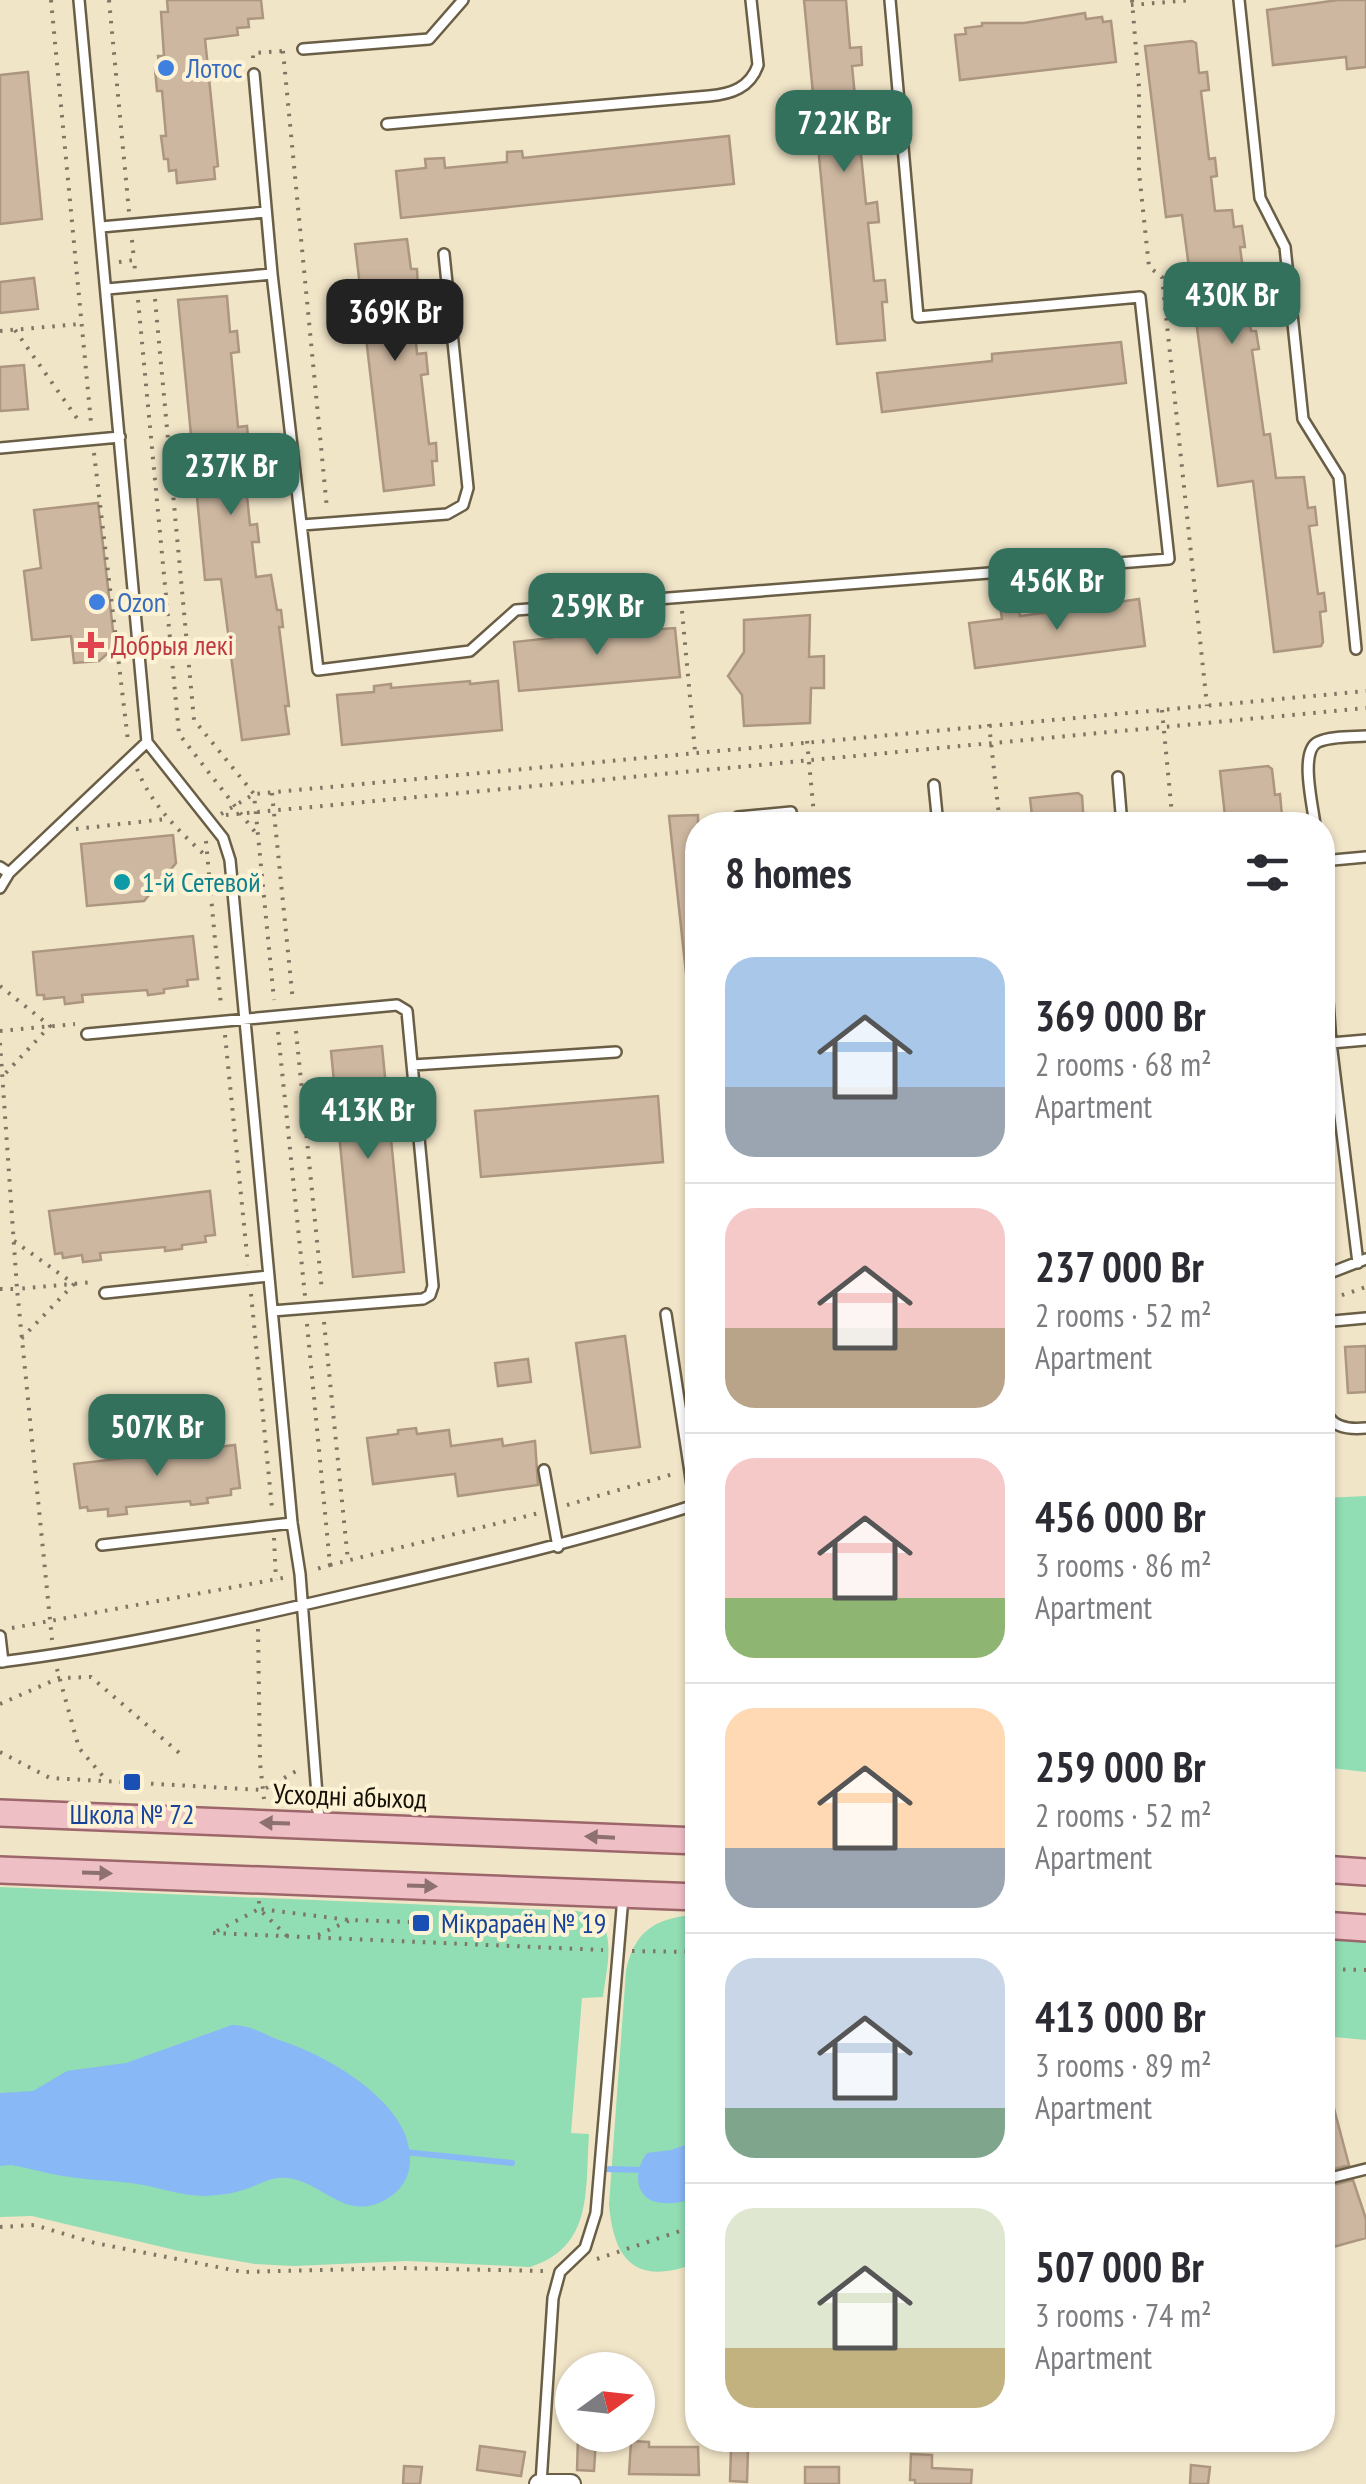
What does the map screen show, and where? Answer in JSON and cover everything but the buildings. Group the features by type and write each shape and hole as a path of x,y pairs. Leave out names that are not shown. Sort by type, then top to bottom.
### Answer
{"main road":[{"name":"Усходні абыход","path":"0,1813 685,1840"},
{"path":"0,1870 685,1896"},
{"path":"1335,1871 1366,1872"},
{"path":"1335,1926 1366,1928"}],"street":[{"path":"540,2484 571,2484"}],"lane":[{"path":"79,0 148,742 226,844 302,1606 319,1824"},
{"path":"302,49 429,39 463,0"},
{"path":"387,124 709,96 740,90 758,65 751,0"},
{"path":"254,74 272,274 318,670 470,652 516,610 1168,559 1140,297 918,317 890,0"},
{"path":"1239,0 1260,198 1286,247 1303,419 1339,477 1356,649"},
{"path":"101,227 266,212"},
{"path":"302,525 447,514 463,505 468,488 444,254"},
{"path":"107,288 272,274"},
{"path":"0,448 120,438"},
{"path":"1313,812 1307,756 1313,745 1322,740 1366,736"},
{"path":"0,888 4,870 57,830 148,742"},
{"path":"1118,777 1121,812"},
{"path":"934,785 937,812"},
{"path":"1335,860 1366,856"},
{"path":"88,1034 397,1005 409,1014 430,1295 424,1299 272,1312"},
{"path":"1335,1043 1366,1040"},
{"path":"413,1065 616,1052"},
{"path":"1335,1071 1362,1261 1335,1271"},
{"path":"105,1293 270,1276"},
{"path":"666,1314 685,1438"},
{"path":"1335,1321 1366,1318"},
{"path":"1335,1425 1348,1430 1366,1428"},
{"path":"544,1470 558,1546"},
{"path":"4,1632 2,1662 169,1636 558,1546 685,1507"},
{"path":"102,1546 292,1523"},
{"path":"540,2484 553,2298 560,2272 586,2248 596,2213 623,1894"},
{"path":"1335,2177 1366,2169"}],"path":[{"path":"51,0 92,440 126,730 144,786 168,819 207,857"},
{"path":"109,0 129,212"},
{"path":"1191,0 1132,2 1139,87 1139,172 1149,267 1162,278 1208,706"},
{"path":"254,74 252,53 284,51 328,523"},
{"path":"132,237 179,734 258,836"},
{"path":"117,262 134,260"},
{"path":"154,284 194,720 254,794 274,1004"},
{"path":"0,331 82,324"},
{"path":"16,330 92,440"},
{"path":"681,598 695,751"},
{"path":"1366,690 272,792 254,794 218,816 1366,708"},
{"path":"1162,710 1172,812"},
{"path":"990,724 999,812"},
{"path":"807,740 814,812"},
{"path":"272,792 322,1300"},
{"path":"57,830 168,819"},
{"path":"204,826 276,1580"},
{"path":"0,986 50,1026 2,1078"},
{"path":"277,1024 305,1301"},
{"path":"0,1043 21,1339 53,1645"},
{"path":"14,1242 74,1284 21,1339"},
{"path":"1335,1298 1366,1287"},
{"path":"0,1289 17,1288"},
{"path":"324,1319 348,1561"},
{"path":"307,1320 330,1566"},
{"path":"308,1571 685,1471"},
{"path":"4,1632 290,1576"},
{"path":"258,1584 258,1595"},
{"path":"258,1629 264,1802"},
{"path":"56,1666 79,1748 108,1781"},
{"path":"0,1704 59,1678 91,1677 184,1757"},
{"path":"0,1752 50,1778 263,1790 306,1766"},
{"path":"259,1910 260,1901"},
{"path":"259,1910 288,1938"},
{"path":"474,1942 472,1924 350,1920 259,1910 213,1933 609,1950"},
{"path":"313,1938 350,1920"},
{"path":"630,1951 685,1952"},
{"path":"1335,1969 1366,1970"},
{"path":"0,2226 34,2224 94,2242 243,2272 320,2273 398,2268 560,2272 685,2229"}],"green space":[{"path":"1366,1496 1366,1772 1335,1768 1335,1497"},
{"path":"0,1887 577,1911 598,1916 607,1935 608,1955 603,1997 582,1998 571,2133 589,2134 585,2195 576,2231 551,2258 530,2267 407,2261 294,2266 255,2264 179,2251 32,2216 0,2217"},
{"path":"685,1916 685,2267 659,2272 633,2265 624,2255 612,2225 609,2204 626,1971 638,1940 661,1922"},
{"path":"1335,1936 1366,1939 1366,2040 1335,2037"}],"water":[{"path":"232,2025 252,2028 321,2058 381,2100 406,2137 410,2157 407,2177 396,2192 371,2206 358,2206 287,2178 206,2196 0,2166 0,2093 33,2091 67,2071 126,2063"},
{"path":"685,2145 685,2201 654,2201 642,2192 639,2169 647,2153"}],"waterway":[{"path":"404,2152 512,2163"},
{"path":"603,2169 647,2170"}],"place":[{"name":"Лотос","path":"166,68"},
{"name":"Ozon","path":"97,602"},
{"name":"Добрыя лекі","path":"91,645"},
{"name":"1-й Сетевой","path":"122,882"},
{"name":"Школа № 72","path":"132,1782"},
{"name":"Мікрараён № 19","path":"421,1923"}]}
